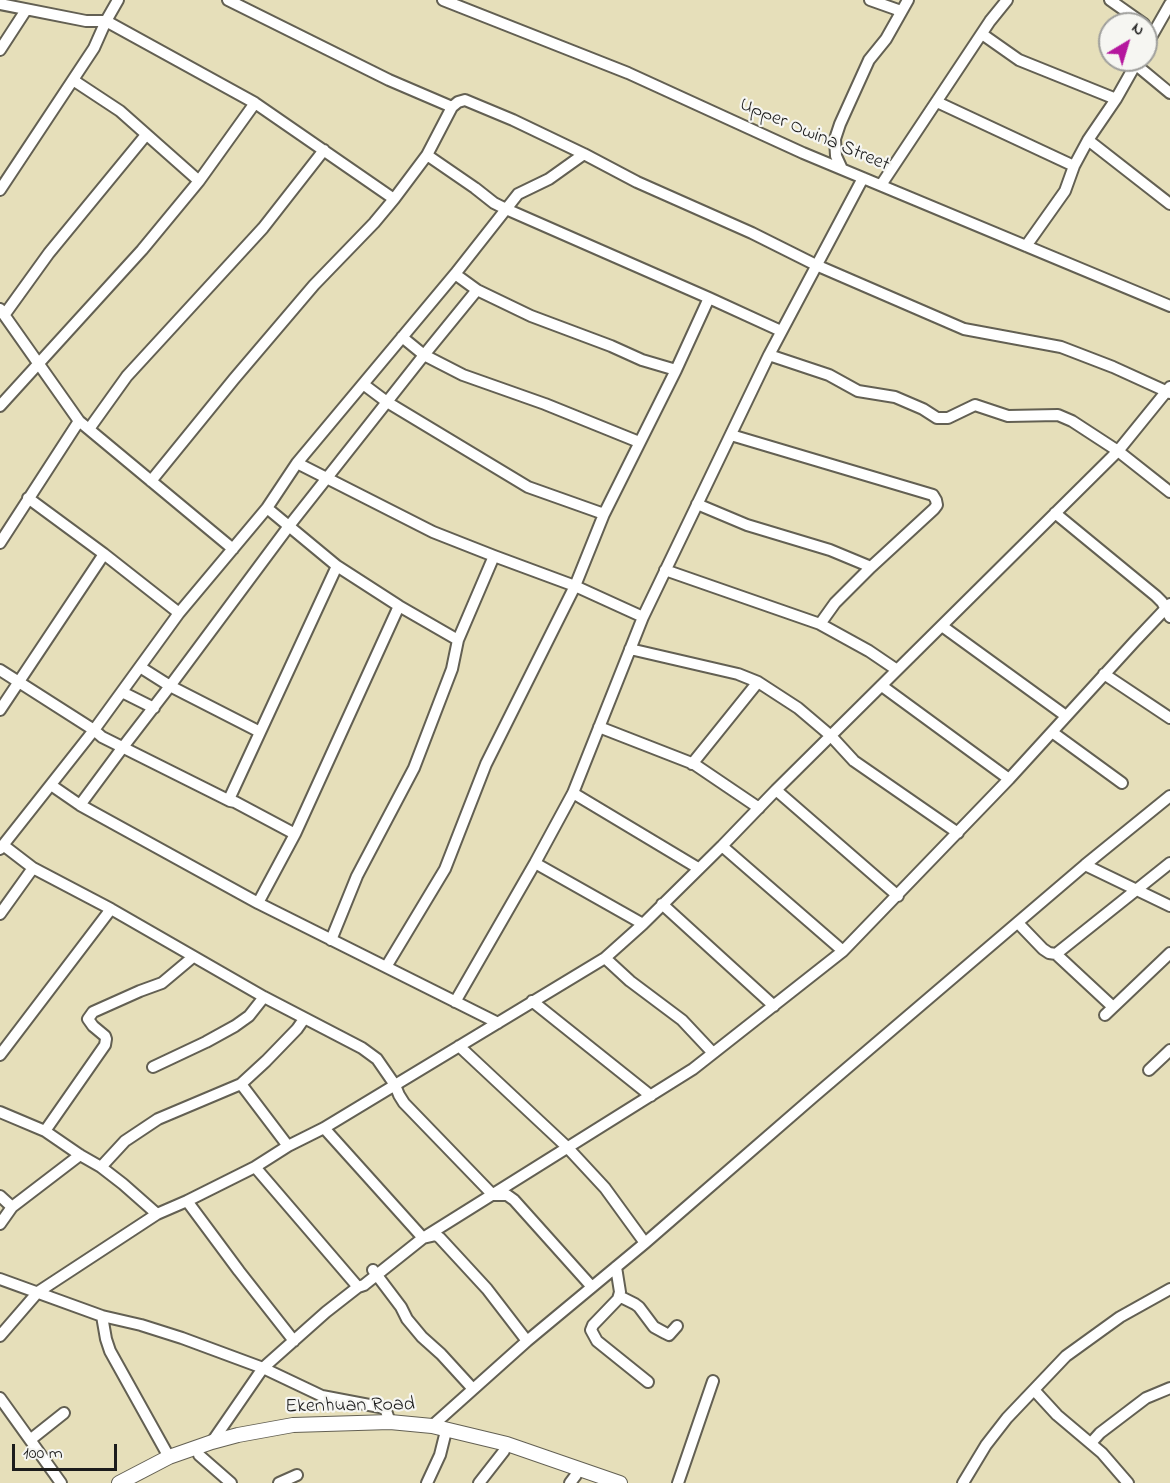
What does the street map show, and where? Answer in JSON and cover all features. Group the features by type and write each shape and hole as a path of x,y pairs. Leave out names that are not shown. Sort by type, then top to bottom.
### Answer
{"main road":[{"name":"Ekenhuan Road","path":"119,1483 169,1457 238,1435 293,1425 390,1422 432,1425 507,1444 620,1483"},
{"name":"Ekenhuan Road","path":"137,1483 167,1467 240,1443 303,1432 387,1428 431,1431 504,1451 573,1479 600,1483"}],"street":[{"path":"0,190 94,48 118,0"},
{"path":"228,0 389,80 452,107"},
{"name":"Upper Owina Street","path":"443,0 628,73 803,153 1170,306"},
{"path":"870,0 901,11"},
{"path":"842,169 834,139 869,60 886,39 908,0"},
{"path":"881,185 1007,0"},
{"path":"1110,0 1127,12"},
{"path":"0,4 86,21 106,21 255,103 394,199"},
{"path":"1158,17 1170,4"},
{"path":"0,50 27,10"},
{"path":"982,34 1019,60 1116,99"},
{"path":"1026,246 1065,191 1074,166 1088,140 1116,99 1131,72"},
{"path":"1147,72 1170,93"},
{"path":"73,80 120,111 199,181"},
{"path":"0,1336 38,1292 157,1214 255,1167 288,1146 324,1128 605,958 722,846 1118,451 1169,390 1061,347 964,329 816,265 752,233 637,182 513,120 465,100 452,107 427,155 394,199 314,285 151,481"},
{"path":"937,102 1074,166"},
{"path":"0,406 142,250 199,181 255,103"},
{"path":"146,135 2,312 79,421 233,549"},
{"path":"1088,140 1170,204"},
{"path":"89,429 127,376 263,228 324,150"},
{"path":"584,154 549,179 518,194 455,274 297,463 267,508 179,613 94,730 2,847 33,868 111,909 304,1019 362,1048 377,1059 404,1103 493,1195 507,1195 514,1200 592,1287"},
{"path":"427,155 494,203 781,332"},
{"path":"456,1002 573,793 643,617 665,570 769,355 863,178"},
{"path":"455,274 477,290 531,316 642,360 676,370"},
{"path":"80,805 289,526 477,290"},
{"path":"386,968 445,869 486,764 575,586 604,514 709,298"},
{"path":"402,337 424,355 463,375 545,404 639,442"},
{"path":"769,355 829,375 858,392 895,397 937,418 948,418 975,405 1008,416 1058,415 1072,421 1118,451 1170,492"},
{"path":"363,384 387,402 528,487 604,514"},
{"path":"0,543 79,421"},
{"path":"731,435 933,495 936,500 934,509 835,603 820,624"},
{"path":"297,463 433,531 575,586 643,617"},
{"path":"28,498 179,613"},
{"path":"697,504 747,525 830,550 871,567"},
{"path":"267,508 337,566 458,640"},
{"path":"212,1442 263,1368 358,1287 364,1285 423,1238 693,1069 843,951 1009,779 1104,674 1168,610 1156,596 1056,513"},
{"path":"0,710 104,554"},
{"path":"331,940 357,876 414,768 452,669 458,640 494,556"},
{"path":"230,801 337,566"},
{"path":"665,570 820,624 869,651 897,670"},
{"path":"258,903 295,834 399,606"},
{"path":"942,626 1066,716"},
{"path":"630,649 738,674 758,682 798,708 831,736 854,761 958,833"},
{"path":"140,667 170,686 260,732"},
{"path":"0,670 102,737 295,834"},
{"path":"1104,674 1170,718"},
{"path":"692,764 758,682"},
{"path":"882,686 1009,779"},
{"path":"122,692 153,708"},
{"path":"599,727 692,764 759,808"},
{"path":"1052,732 1122,783"},
{"path":"51,786 80,805 258,903 498,1023"},
{"path":"776,790 898,896"},
{"path":"573,793 698,868"},
{"path":"432,1425 527,1341 645,1243 1085,865 1170,796"},
{"path":"722,846 843,951"},
{"path":"535,863 643,924"},
{"path":"1056,954 1170,863"},
{"path":"1085,865 1170,906"},
{"path":"0,914 33,868"},
{"path":"662,904 774,1006"},
{"path":"0,1055 111,909"},
{"path":"1018,923 1043,949 1056,954 1109,1011 1170,953"},
{"path":"45,1131 105,1045 105,1036 93,1026 88,1018 93,1012 162,984 193,957"},
{"path":"605,958 630,981 682,1020 713,1053"},
{"path":"153,1067 235,1026 249,1016 264,997"},
{"path":"532,1001 651,1096"},
{"path":"101,1167 125,1141 158,1119 241,1084 266,1062 304,1019"},
{"path":"459,1046 567,1147 605,1188 645,1243"},
{"path":"1149,1070 1170,1050"},
{"path":"241,1084 288,1146"},
{"path":"0,1112 45,1131 101,1167 157,1214"},
{"path":"324,1128 423,1238"},
{"path":"0,1224 12,1207 80,1155"},
{"path":"255,1167 358,1287"},
{"path":"0,1196 12,1207"},
{"path":"187,1201 294,1341"},
{"path":"423,1238 436,1235 440,1238 487,1289 527,1341"},
{"path":"616,1267 618,1299 592,1325 591,1330 597,1341 648,1382"},
{"path":"373,1270 422,1337 473,1389"},
{"path":"0,1279 102,1316 182,1338 263,1368 322,1396 385,1408 390,1422"},
{"path":"963,1483 986,1445 1007,1418 1066,1356 1120,1317 1170,1289"},
{"path":"619,1296 639,1307 654,1327 665,1333 669,1335 676,1326"},
{"path":"102,1316 110,1351 169,1457"},
{"path":"678,1483 713,1381"},
{"path":"1091,1443 1100,1433 1146,1398 1170,1388"},
{"path":"1034,1390 1057,1415 1102,1453 1128,1483"},
{"path":"0,1398 61,1483"},
{"path":"30,1440 64,1413"},
{"path":"427,1483 440,1455 445,1435"},
{"path":"479,1483 504,1451"},
{"path":"199,1455 231,1483"},
{"path":"279,1483 297,1475"}]}
